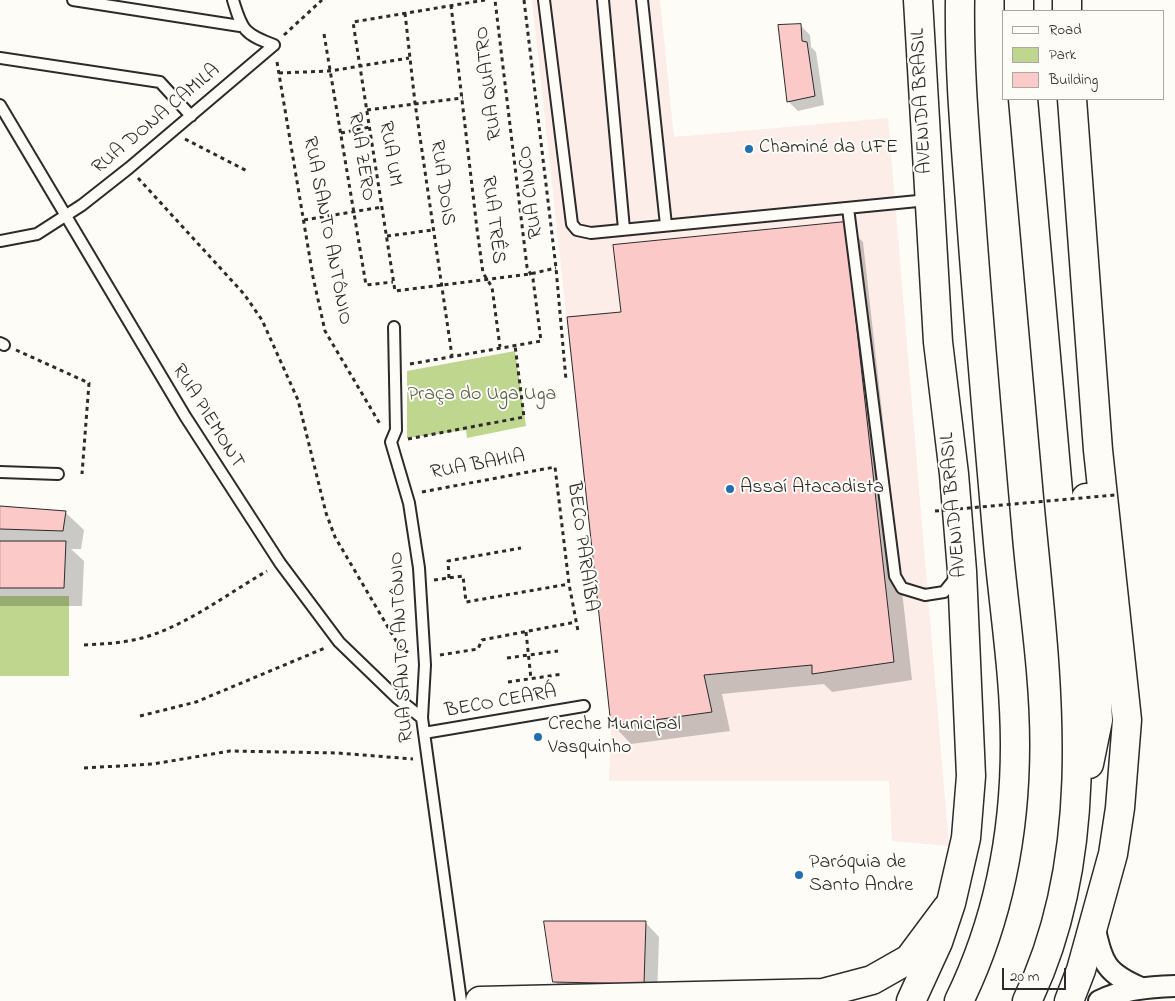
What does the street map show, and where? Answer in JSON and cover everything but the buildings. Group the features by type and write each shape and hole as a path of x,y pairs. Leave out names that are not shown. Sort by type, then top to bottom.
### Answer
{"main road":[{"name":"AVENIDA BRASIL","path":"959,1001 974,970 999,892 1009,842 1014,796 1015,743 1010,662 972,238 959,54 960,0"},
{"name":"AVENIDA BRASIL","path":"911,1001 938,942 951,903 966,838 971,776 962,571 954,474 938,342 917,2"},
{"path":"1023,100 1067,590 1078,739 1077,781 1068,861"},
{"path":"1069,1001 1094,926 1113,854 1119,817 1127,720 1098,450 1072,100"},
{"path":"1028,1001 1049,945 1098,720 1085,471 1098,450"},
{"path":"480,1001 823,993 872,980 908,959 951,903"}],"street":[{"path":"1094,926 1103,959 1111,972 1141,988"},
{"path":"1099,1001 1114,994 1141,988 1175,986"}],"lane":[{"path":"73,0 240,26 256,38 274,45"},
{"path":"233,0 240,26"},
{"path":"544,0 572,224 577,230 591,232 928,200"},
{"path":"603,0 624,229"},
{"path":"642,0 666,225"},
{"name":"RUA DONA CAMILA","path":"0,242 36,234 65,215 129,168 274,45"},
{"path":"0,58 160,82 190,116"},
{"name":"RUA PIEMONT","path":"0,105 185,416 280,563 340,642 396,698 422,718"},
{"path":"848,208 895,576 902,588 925,595 944,592 962,571"},
{"path":"391,442 396,430 394,327"},
{"name":"RUA SANTO ANTÔNIO","path":"391,442 406,494 419,568 425,661 422,718 461,1001"},
{"path":"0,472 58,474"},
{"name":"BECO CEARÁ","path":"424,733 584,706"}],"path":[{"path":"274,45 322,0"},
{"path":"405,13 485,0"},
{"name":"RUA QUATRO","path":"495,0 527,267 533,279 541,341 515,345"},
{"name":"RUA CINCO","path":"524,0 556,268 566,380"},
{"name":"RUA TRÊS","path":"451,5 483,273 492,287 500,347"},
{"name":"RUA UM","path":"405,13 353,22 395,291 441,286"},
{"name":"RUA DOIS","path":"405,13 415,103 452,356"},
{"name":"RUA ZERO","path":"324,34 366,285 393,282"},
{"name":"RUA SANTO ANTÔNIO","path":"274,45 313,277 325,331 391,442"},
{"path":"279,73 330,71 409,58"},
{"path":"367,110 463,98"},
{"path":"341,133 370,127"},
{"path":"171,132 249,172"},
{"path":"129,168 244,294 262,320 298,400 326,513 335,537 399,646 425,661 478,649 482,640 576,622"},
{"path":"304,220 382,207"},
{"path":"387,236 433,230"},
{"path":"441,286 530,274 556,268"},
{"path":"2,344 89,383 82,474"},
{"path":"391,442 524,417 515,345 395,367"},
{"name":"RUA BAHIA","path":"406,494 555,467"},
{"name":"BECO PARAÍBA","path":"555,467 569,584 578,631"},
{"path":"935,511 1115,495"},
{"path":"521,548 448,561 449,578 463,576 466,602 569,584"},
{"path":"84,645 111,644 142,638 172,627 280,563"},
{"path":"526,632 531,679"},
{"path":"140,716 196,702 340,642"},
{"path":"507,658 558,650"},
{"path":"508,682 563,674"},
{"path":"84,768 153,764 230,751 338,753 429,761"}],"shaded area":[{"path":"532,0 660,0 674,137 888,118 949,846 892,841 889,781 609,781 611,726"}],"green space":[{"name":"Praça do Uga Uga","path":"515,351 526,426 467,438 466,430 407,438 407,371"},
{"path":"0,596 69,596 69,676 0,676"}],"place":[{"name":"Chaminé da UFE","path":"749,149"},
{"name":"Assaí Atacadista","path":"730,489"},
{"name":"Creche Municipal Vasquinho","path":"538,737"},
{"name":"Paróquia de Santo Andre","path":"799,875"}]}
